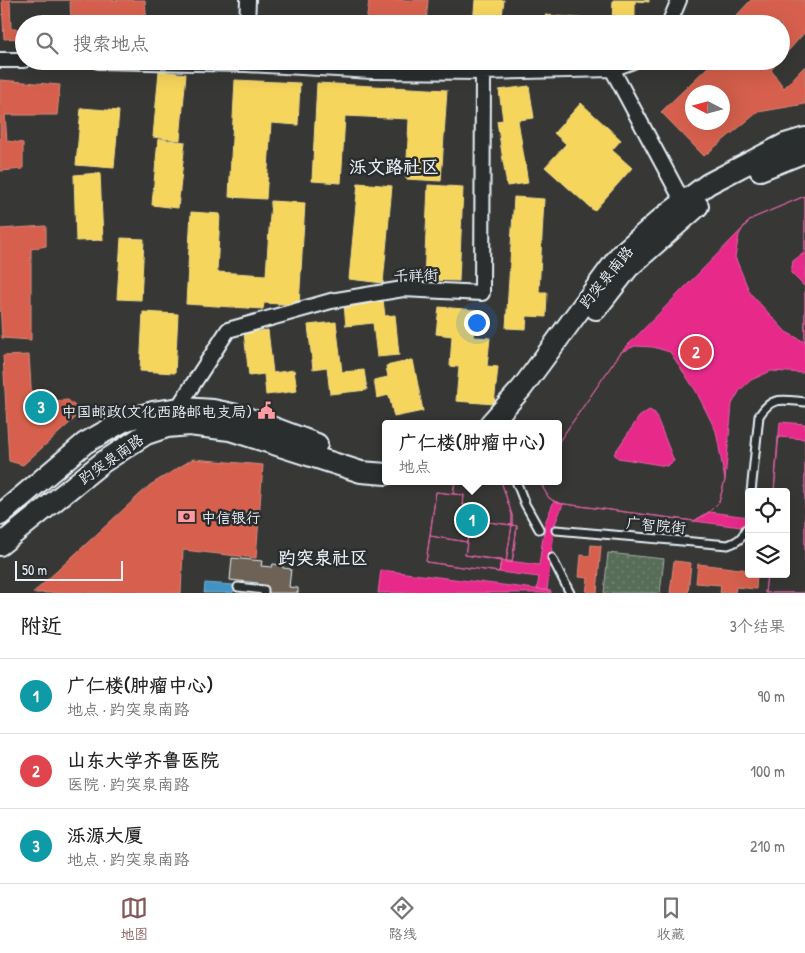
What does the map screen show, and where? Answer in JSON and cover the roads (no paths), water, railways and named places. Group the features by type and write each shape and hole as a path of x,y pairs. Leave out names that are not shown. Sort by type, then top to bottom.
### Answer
{"main road":[{"name":"趵突泉南路","path":"494,420 522,388 620,255 662,218 708,184 785,144 805,138"},
{"name":"趵突泉南路","path":"508,420 628,268 700,204 759,170 805,152"},
{"name":"趵突泉南路","path":"0,515 85,443 124,421 152,412 177,409 213,410 242,416 345,454 382,463"},
{"name":"趵突泉南路","path":"0,545 103,462 146,434 167,426 189,425 230,430 361,472 382,474"}],"street":[{"path":"247,15 248,0"},
{"path":"673,15 679,0"},
{"path":"0,60 15,60"},
{"path":"358,70 483,72 569,70"},
{"path":"613,70 683,202"},
{"name":"千祥街","path":"177,409 228,330 331,301 403,289 482,293 483,72"}],"lane":[{"path":"771,165 805,157"},
{"path":"751,488 759,416 765,406 775,400 805,402"},
{"path":"518,485 525,504 539,529"},
{"name":"广智院街","path":"556,530 728,545 736,542 745,533"},
{"path":"552,558 570,593"},
{"path":"238,587 264,590 264,593"}],"place":[{"name":"山东大学齐鲁医院","path":"696,352"},
{"name":"泺源大厦","path":"41,407"},
{"name":"中国邮政(文化西路邮电支局)","path":"266,411"},
{"name":"中信银行","path":"187,517"},
{"name":"广仁楼(肿瘤中心)","path":"472,520"}],"district":[{"name":"泺文路社区","path":"394,166"},
{"name":"趵突泉社区","path":"323,557"}]}
